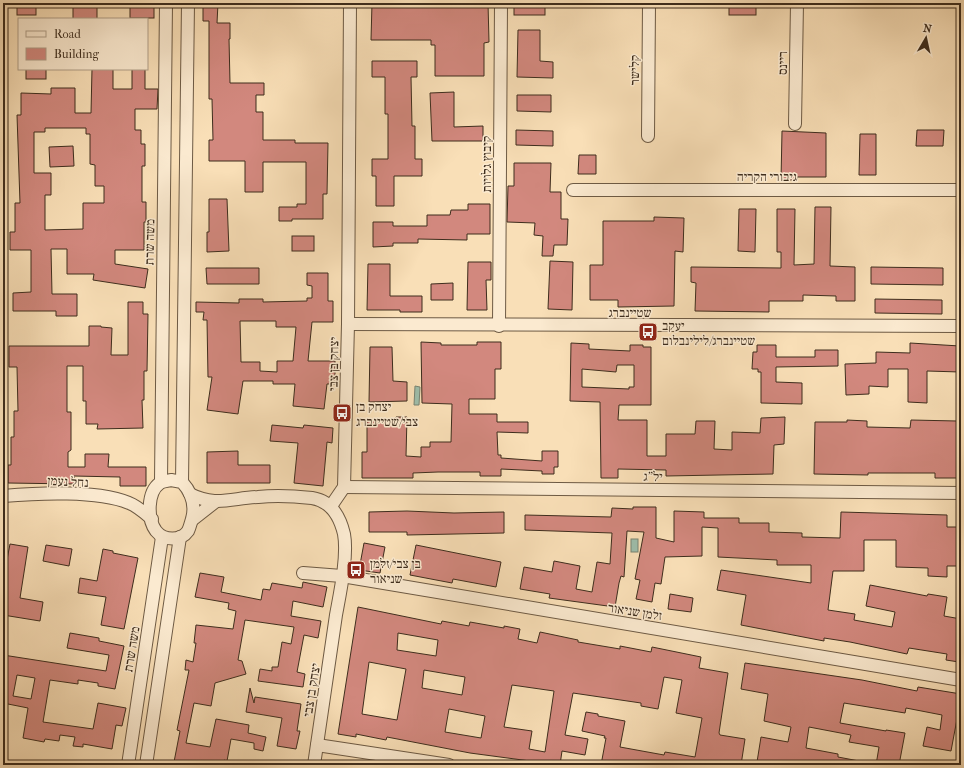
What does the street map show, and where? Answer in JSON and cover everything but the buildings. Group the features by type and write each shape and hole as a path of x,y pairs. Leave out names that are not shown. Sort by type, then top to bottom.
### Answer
{"street":[{"name":"משה שרת","path":"160,482 166,3"},
{"path":"146,765 180,538 188,531 192,520 193,505 190,494 182,482 188,3"},
{"name":"יצחק בן צבי","path":"344,487 348,324 350,3"},
{"name":"קיבוץ גלויות","path":"499,326 501,3"},
{"name":"קלישר","path":"648,136 649,3"},
{"name":"ריינס","path":"795,124 797,3"},
{"name":"גיבורי הקריה","path":"573,190 961,190"},
{"name":"שטיינברג","path":"348,324 499,326 961,326"},
{"path":"180,538 162,537 156,532 150,512 153,490 160,482 171,480 182,482"},
{"path":"190,494 201,499 215,502 257,497 284,496 314,498 331,506 344,487"},
{"name":"יל\"ג","path":"344,487 961,493"},
{"name":"נחל נעמן","path":"3,496 36,493 113,498 130,503 152,519"},
{"path":"130,503 152,493"},
{"path":"192,520 215,502"},
{"name":"יצחק בן צבי","path":"314,765 342,576 344,535 339,518 331,506"},
{"name":"משה שרת","path":"128,765 162,537"},
{"name":"זלמן שניאור","path":"303,573 342,576 961,680"},
{"path":"317,745 449,765"}],"shaded area":[{"path":"415,386 420,387 419,405 414,405"},
{"path":"631,539 638,539 638,552 631,552"}],"place":[{"name":"יעקב שטיינברג/לילינבלום","path":"648,332"},
{"name":"יצחק בן צבי/שטיינברג","path":"342,413"},
{"name":"בן צבי/זלמן שניאור","path":"356,570"}]}
